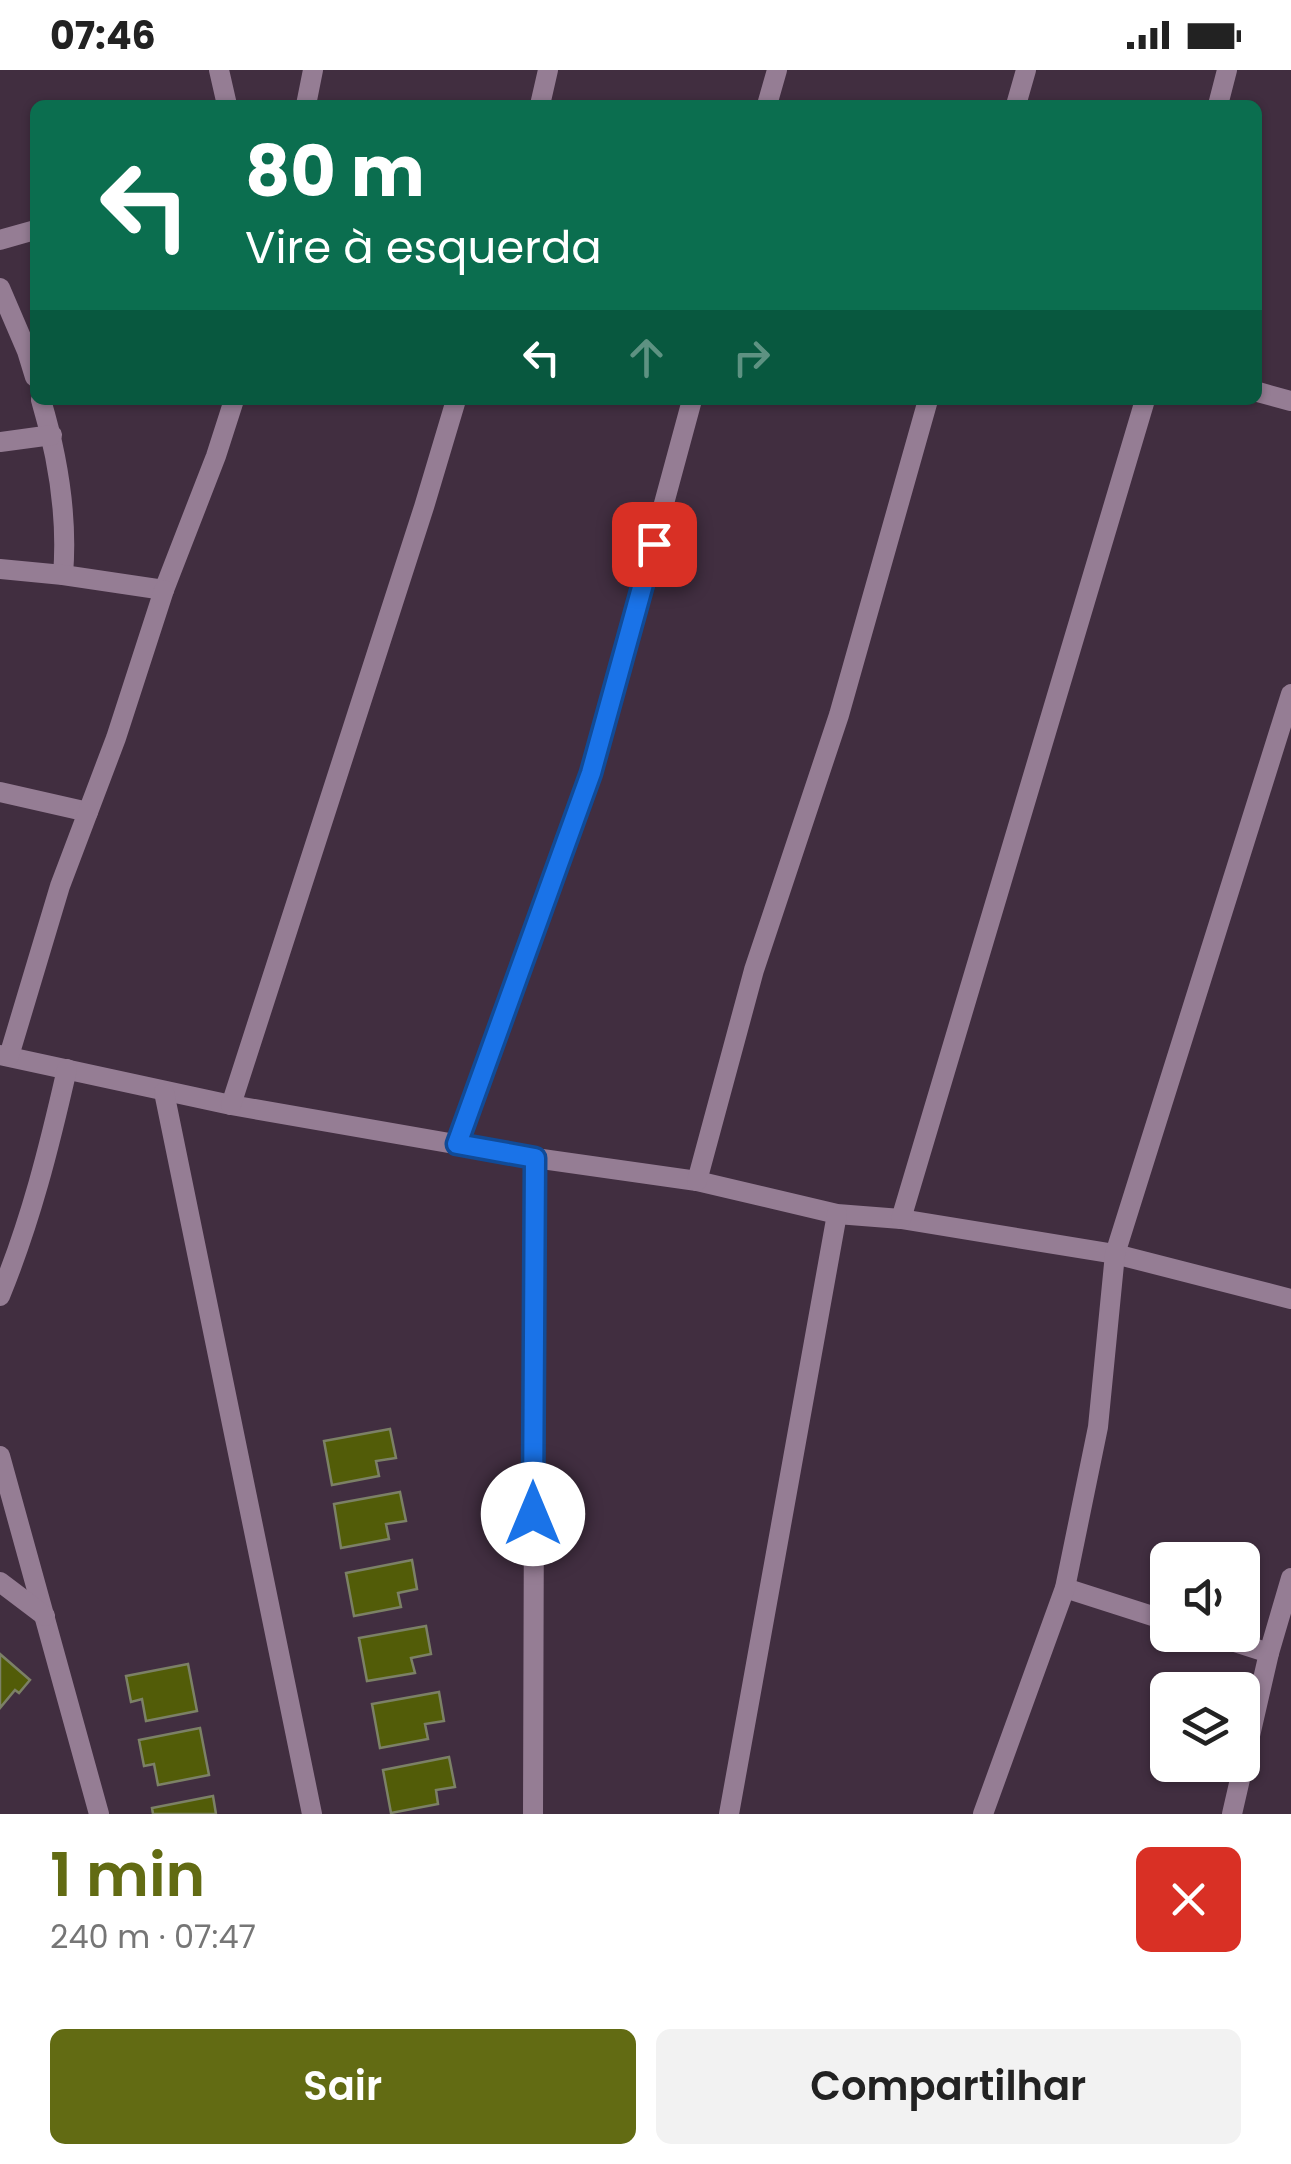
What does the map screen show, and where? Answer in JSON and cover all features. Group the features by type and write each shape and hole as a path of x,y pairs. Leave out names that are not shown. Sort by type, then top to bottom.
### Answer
{"street":[{"path":"218,70 226,100"},
{"path":"307,100 314,70"},
{"path":"541,100 548,70"},
{"path":"768,100 777,70"},
{"path":"1017,100 1026,70"},
{"path":"1219,100 1227,70"},
{"path":"0,240 30,231"},
{"path":"0,288 30,359"},
{"path":"1262,393 1291,402"},
{"path":"43,405 63,509 63,575"},
{"path":"232,405 60,886 5,1056 230,1105 535,1158 696,1181 837,1214 902,1219 1114,1254 1291,1299"},
{"path":"230,1105 455,405"},
{"path":"457,1144 591,773 691,405"},
{"path":"696,1181 754,970 840,716 927,405"},
{"path":"902,1219 1144,405"},
{"path":"0,442 52,436"},
{"path":"0,569 164,590"},
{"path":"983,1814 1064,1588 1098,1428 1114,1254 1291,694"},
{"path":"0,792 88,812"},
{"path":"0,1296 46,1166 67,1070"},
{"path":"164,1092 312,1814"},
{"path":"533,1814 535,1158"},
{"path":"728,1814 837,1214"},
{"path":"0,1456 99,1814"},
{"path":"1232,1814 1269,1653 1291,1578"},
{"path":"0,1582 45,1616"},
{"path":"1064,1588 1150,1614"},
{"path":"1260,1650 1269,1653"}],"building":[{"path":"390,1429 396,1458 376,1461 379,1476 332,1485 324,1441"},
{"path":"400,1492 406,1521 386,1524 389,1539 341,1548 334,1504"},
{"path":"412,1560 417,1589 398,1593 401,1607 354,1616 346,1573"},
{"path":"426,1626 431,1654 411,1658 415,1673 367,1681 359,1638"},
{"path":"0,1654 30,1680 0,1708"},
{"path":"188,1664 197,1711 146,1721 142,1699 131,1702 126,1676"},
{"path":"439,1692 444,1721 425,1724 428,1739 380,1748 372,1704"},
{"path":"200,1728 209,1775 158,1785 154,1764 144,1766 139,1740"},
{"path":"449,1757 455,1787 436,1790 438,1804 391,1813 383,1770"},
{"path":"213,1796 216,1814 153,1814 152,1808"}],"route":[{"path":"533,1514 535,1158 457,1144 591,773 654,544"}]}
